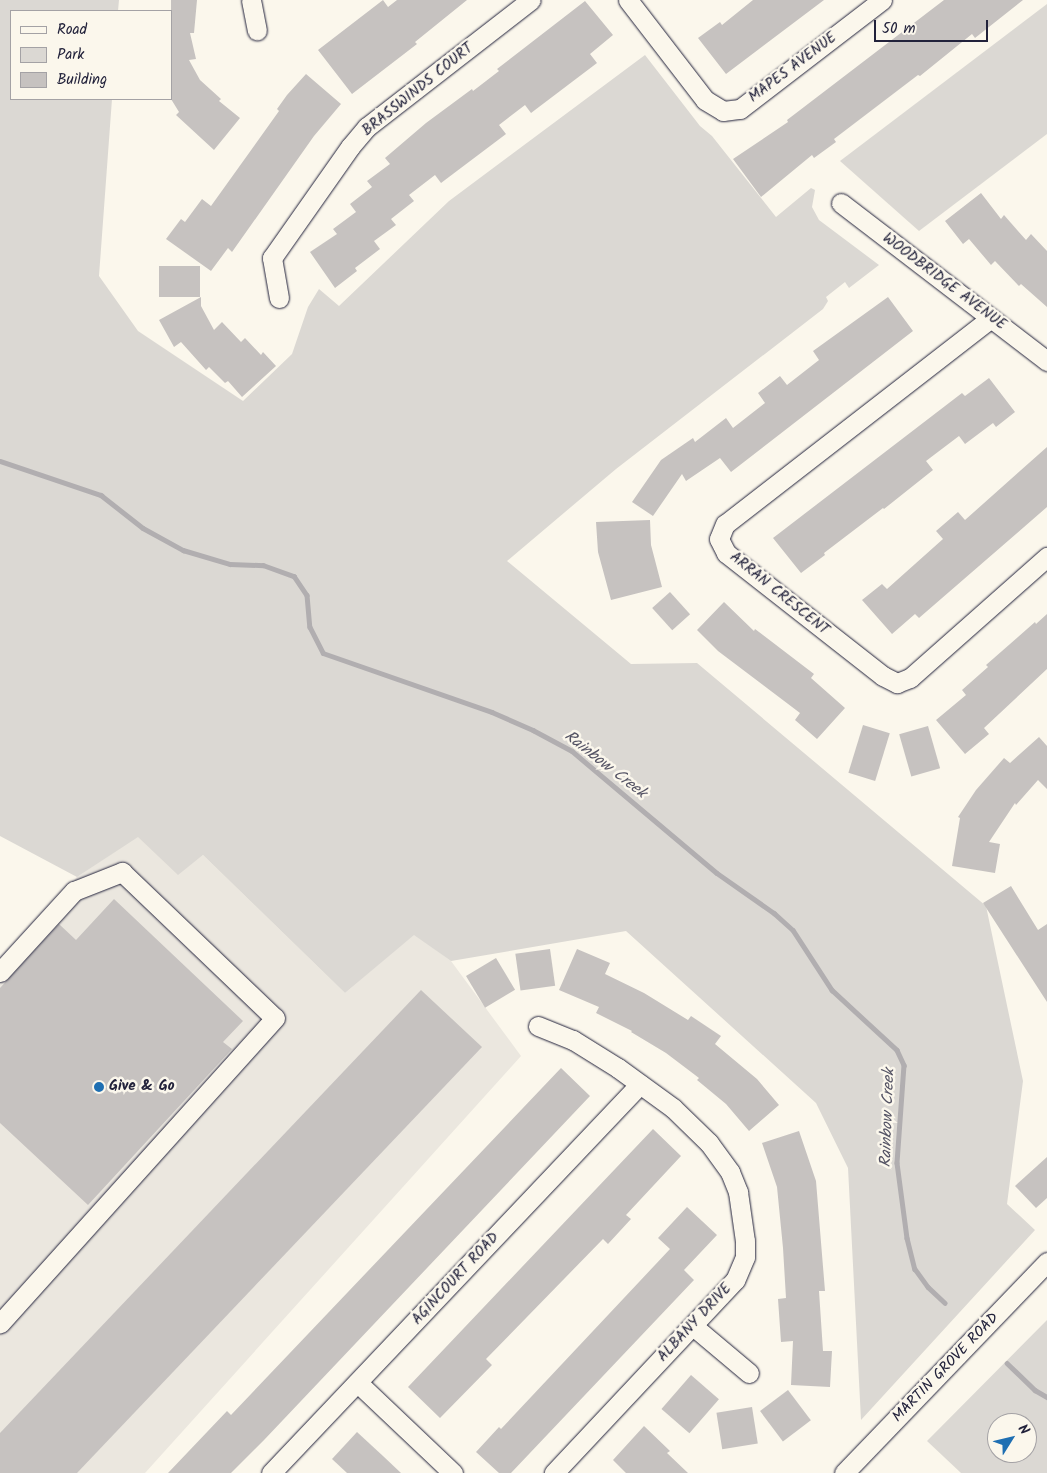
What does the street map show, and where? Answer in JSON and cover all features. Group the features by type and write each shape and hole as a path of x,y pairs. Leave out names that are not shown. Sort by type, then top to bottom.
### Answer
{"street":[{"path":"250,0 257,30"},
{"name":"BRASSWINDS COURT","path":"279,298 272,258 350,147 367,127 531,0"},
{"name":"MAPES AVENUE","path":"628,0 705,100 723,111 740,109 882,0"},
{"name":"WOODBRIDGE AVENUE","path":"841,203 1047,361"},
{"name":"ARRAN CRESCENT","path":"991,318 725,524 719,539 726,553 882,676 897,683 910,678 1047,557"},
{"path":"0,972 74,891 122,872 275,1018 0,1323"},
{"name":"ALBANY DRIVE","path":"538,1026 573,1040 640,1084 673,1108 709,1143 730,1172 738,1192 745,1241 745,1257 741,1269 729,1287 560,1471"},
{"name":"AGINCOURT ROAD","path":"271,1473 640,1084"},
{"name":"MARTIN GROVE ROAD","path":"844,1473 1047,1262"},
{"path":"693,1326 749,1373"},
{"path":"358,1383 452,1473"}],"shaded area":[{"path":"138,836 178,874 203,855 345,993 414,934 451,961 521,1056 145,1473 0,1473 0,963 77,877"}],"green space":[{"path":"0,0 119,0 118,10 10,10 10,100 112,100 99,276 138,331 243,401 292,354 308,307 319,289 339,306 449,201 645,55 700,126 712,136 776,217 811,188 815,190 812,207 819,220 879,265 849,288 845,282 826,297 828,301 823,309 616,469 507,561 631,664 697,663 986,906 1023,1081 1007,1204 1035,1230 861,1420 848,1168 816,1103 626,931 451,961 414,935 345,993 203,855 178,875 138,837 77,877 0,836"},
{"path":"1047,4 1047,134 919,231 840,161"},
{"path":"1047,1320 1047,1473 961,1473 927,1441"}],"building":[{"path":"171,0 197,0 194,33 190,33 196,59 189,60 200,80 221,99 219,101 240,118 214,150 176,115 179,112 172,100"},
{"path":"383,0 388,7 397,0 467,0 415,42 417,44 352,94 318,50"},
{"path":"753,0 824,0 726,74 698,38 720,22 722,25"},
{"path":"944,0 1023,0 975,38 972,34 920,76 918,75 834,139 836,142 814,158 812,155 761,197 733,159 788,122 787,120"},
{"path":"585,1 613,35 590,54 597,63 531,113 525,105 499,125 506,134 441,183 435,175 409,195 414,201 391,219 396,225 374,241 380,249 355,268 357,271 335,288 310,252 337,234 333,229 356,212 350,204 372,187 367,181 390,164 385,158 426,123 472,89 473,91 499,71 497,69"},
{"path":"306,74 341,104 314,136 232,252 228,248 211,271 166,239 181,219 185,222 202,199 211,206 279,111 277,109 287,95"},
{"path":"981,193 1001,219 1004,215 1026,240 1031,234 1047,251 1047,307 1021,284 1019,286 995,261 991,265 969,239 963,244 945,221"},
{"path":"159,266 200,266 200,297 159,297"},
{"path":"201,297 201,306 214,330 222,322 241,342 245,338 261,355 263,352 276,366 242,397 228,381 225,383 209,367 206,370 181,342 174,347 159,320"},
{"path":"888,297 913,331 731,472 720,458 686,481 682,474 653,516 632,502 661,460 693,438 695,442 726,418 733,428 765,403 758,393 780,376 787,385 819,360 813,351"},
{"path":"989,378 1015,412 996,427 993,423 965,444 959,436 926,461 933,470 824,553 825,555 801,573 773,538 962,393 965,396"},
{"path":"1047,447 1047,507 919,618 915,614 892,634 862,600 882,584 887,589 943,539 936,531 958,512 965,520"},
{"path":"650,520 651,545 662,587 611,600 598,552 596,522"},
{"path":"670,592 690,614 672,630 652,608"},
{"path":"724,602 754,631 755,629 814,674 811,678 845,708 817,739 795,720 800,713 718,651 697,630"},
{"path":"1047,614 1047,669 984,728 989,734 965,754 936,720 966,695 962,690 988,667 986,665 1035,622 1036,624"},
{"path":"863,725 890,733 875,781 848,773"},
{"path":"928,726 940,768 911,777 899,734"},
{"path":"1039,737 1047,746 1047,789 1038,780 1016,805 1015,803 989,842 1000,844 995,873 952,866 960,818 958,817 976,790 1004,758 1010,763"},
{"path":"1011,886 1038,930 1047,924 1047,1002 983,903"},
{"name":"Give & Go","path":"114,899 243,1021 223,1042 232,1049 88,1205 0,1123 0,988 59,924 76,940"},
{"path":"550,949 555,986 520,991 515,954"},
{"path":"577,949 610,963 605,974 644,993 688,1020 691,1016 721,1036 715,1044 757,1079 779,1105 749,1131 726,1104 697,1080 699,1078 666,1053 632,1031 596,1013 599,1007 559,990"},
{"path":"496,958 515,990 485,1008 466,976"},
{"path":"421,990 482,1047 77,1473 0,1473 0,1433"},
{"path":"561,1068 590,1096 265,1439 231,1473 168,1473 227,1411 231,1415"},
{"path":"653,1129 681,1156 626,1215 631,1219 608,1244 603,1239 486,1359 492,1365 440,1418 408,1387"},
{"path":"799,1131 816,1181 825,1291 819,1291 823,1351 832,1351 830,1387 791,1385 793,1341 781,1342 778,1299 786,1298 783,1248 777,1187 762,1143"},
{"path":"1047,1157 1047,1198 1036,1208 1015,1186"},
{"path":"687,1207 717,1235 684,1270 694,1280 511,1473 499,1473 476,1452 499,1427 501,1429 670,1249 658,1238"},
{"path":"691,1375 719,1399 689,1433 661,1409"},
{"path":"788,1390 811,1420 783,1441 760,1411"},
{"path":"752,1407 758,1444 722,1449 716,1413"},
{"path":"644,1426 670,1451 667,1453 688,1473 626,1473 613,1460"},
{"path":"357,1432 401,1473 347,1473 332,1459"}],"waterway":[{"name":"Rainbow Creek","path":"0,461 101,495 143,528 183,550 230,564 263,565 294,576 307,595 310,627 323,653 492,712 533,730 572,751 717,873 774,913 793,930 832,990 897,1050 904,1065 897,1163 907,1238 915,1269 928,1287 945,1303"},
{"name":"Rainbow Creek","path":"1007,1363 1035,1390 1047,1397"}],"place":[{"name":"Give & Go","path":"99,1087"}]}
